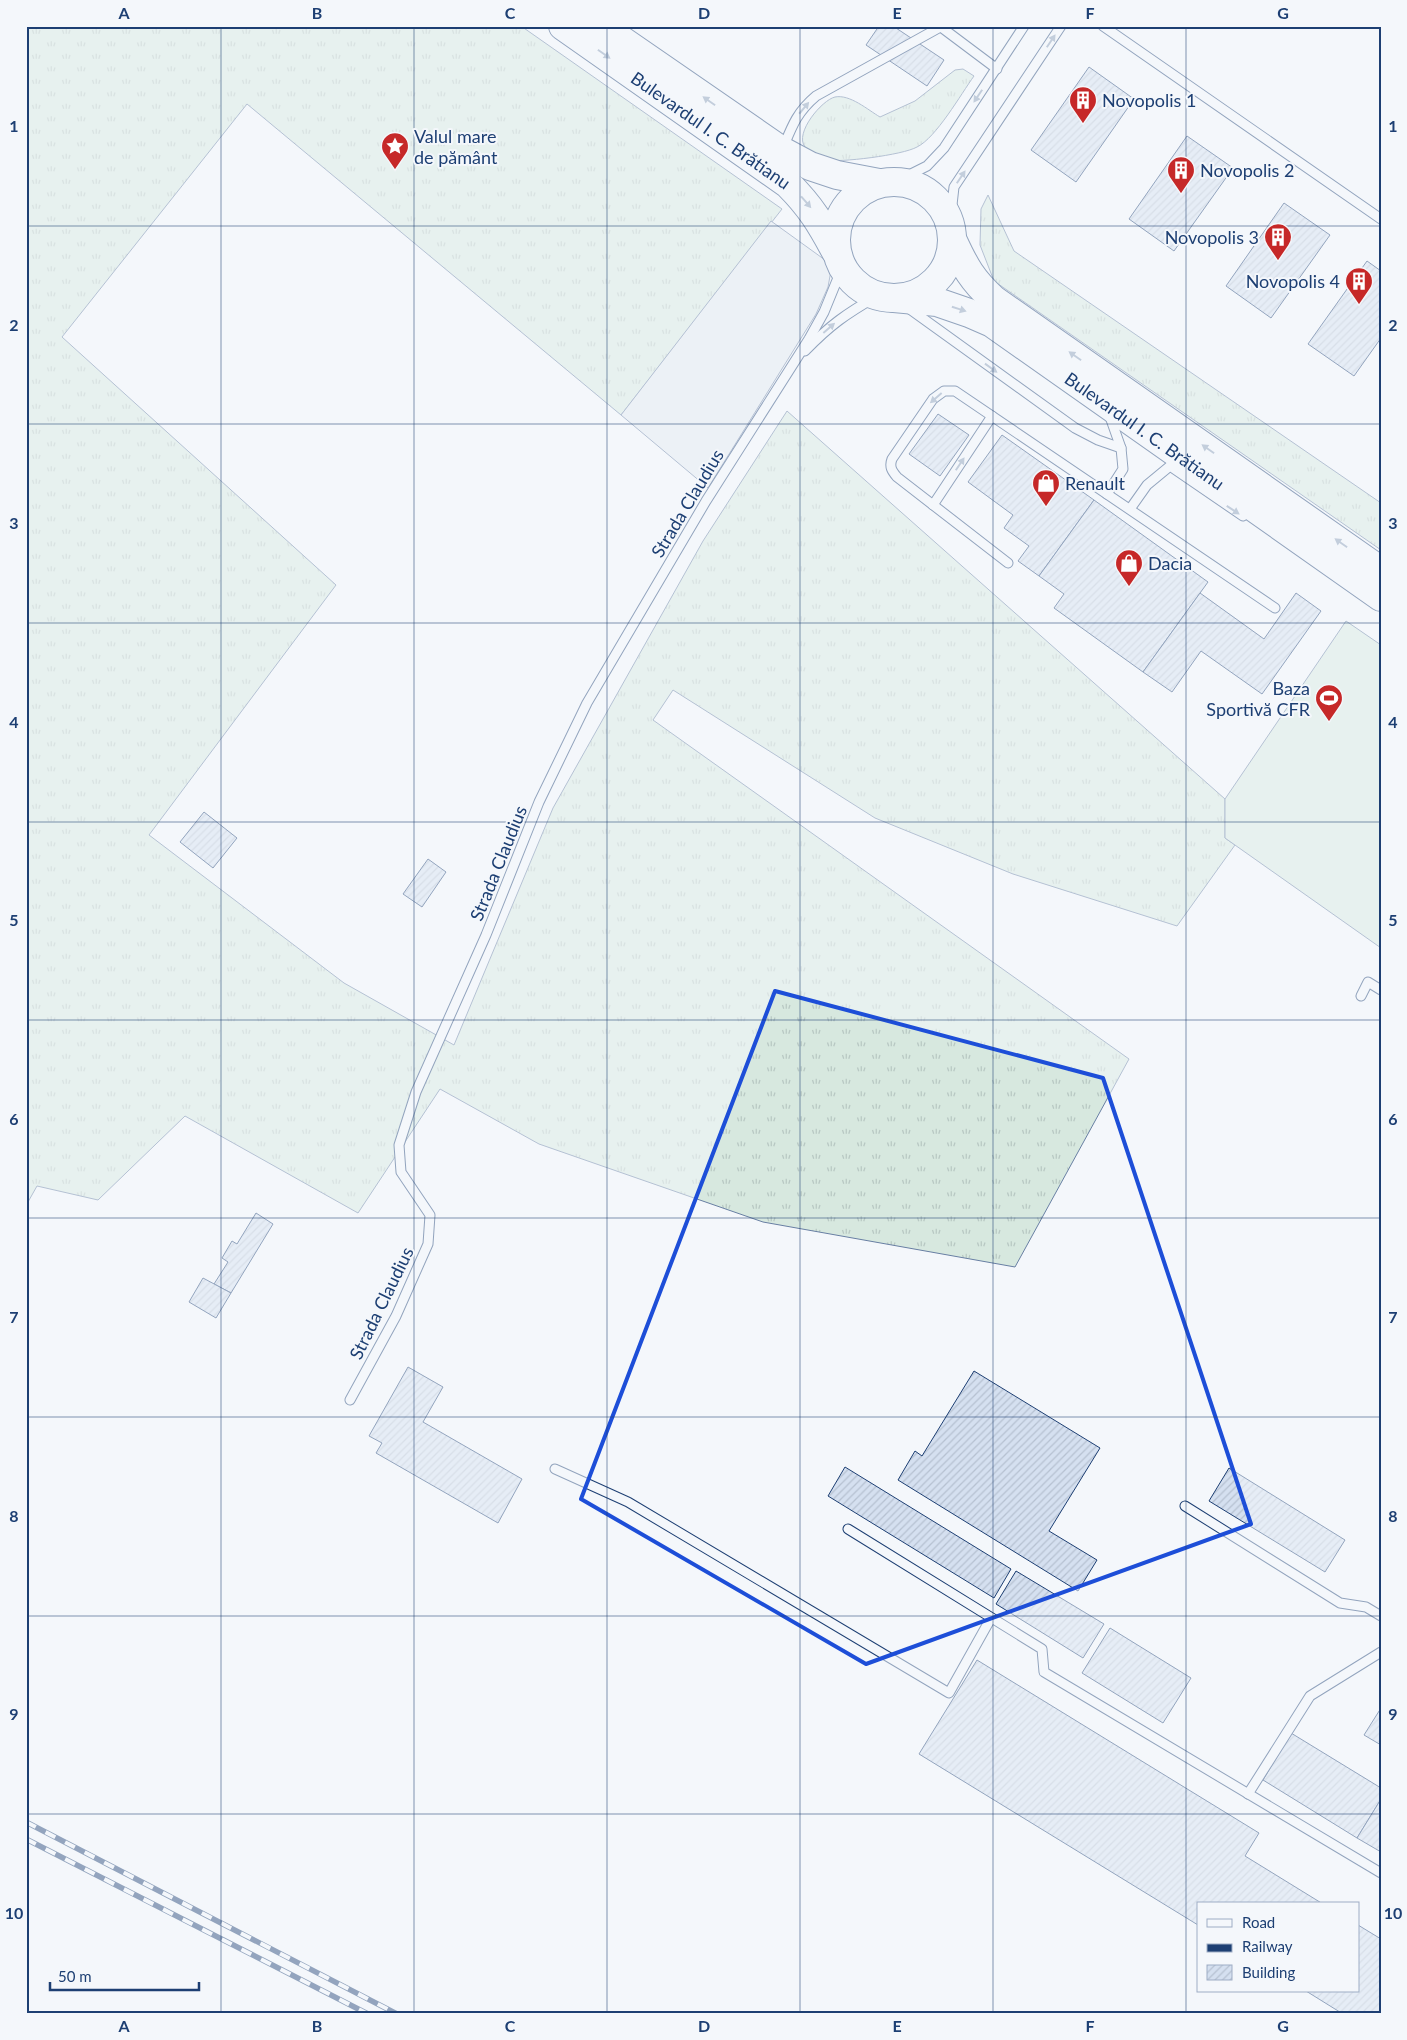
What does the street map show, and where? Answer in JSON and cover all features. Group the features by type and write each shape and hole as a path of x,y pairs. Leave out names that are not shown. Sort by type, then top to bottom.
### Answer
{"main road":[{"name":"Bulevardul I. C. Brătianu","path":"564,26 788,184 810,208 840,261"},
{"name":"Bulevardul I. C. Brătianu","path":"601,26 782,151 810,166 837,175 888,182"},
{"path":"888,182 914,185 930,194 942,207 951,232 947,263 935,282 923,291 910,296 886,297 860,288 850,279 840,261 835,237 839,219 848,203 862,190 888,182"},
{"name":"Bulevardul I. C. Brătianu","path":"951,232 968,272 994,300 1378,586"},
{"name":"Bulevardul I. C. Brătianu","path":"886,297 937,302 969,312 992,324 1106,404 1378,586"}],"lane":[{"path":"888,182 927,166 944,148 1024,26"},
{"path":"951,232 954,187 1061,26"},
{"path":"1103,26 1381,220"},
{"path":"782,151 793,123 804,106 816,96 941,27 997,69"},
{"name":"Strada Claudius","path":"350,1400 396,1316 428,1244 430,1215 401,1172 399,1146 416,1092 486,935 540,802 592,695 706,501 824,312 840,261"},
{"name":"Strada Claudius","path":"794,362 828,328 847,313 886,297"},
{"path":"886,297 1075,428 1098,440 1120,448"},
{"path":"1008,563 892,471 890,465 897,451 933,399 944,391 956,391 1275,608"},
{"path":"1106,404 1120,448 1123,469 1107,494"},
{"path":"933,505 992,416"},
{"path":"1130,509 1147,485 1170,466 1251,521"},
{"path":"1296,549 1378,586"},
{"path":"1361,996 1368,982 1381,990"},
{"path":"555,1469 628,1502 949,1693 991,1618"},
{"path":"1185,1506 1340,1603 1366,1607 1381,1616"},
{"path":"848,1529 1042,1649 1044,1672 1381,1874"},
{"path":"1248,1794 1310,1696 1381,1652"}],"highlighted area":[{"path":"775,991 1103,1078 1251,1524 866,1664 581,1499"}],"green space":[{"path":"26,26 521,26 782,209 621,415 247,104 62,337 336,585 149,835 344,983 454,1045 553,808 703,541 787,411 1225,799 1225,838 1235,845 1177,926 1013,874 875,818 673,690 653,720 1129,1059 1015,1267 763,1222 539,1144 440,1089 358,1213 185,1116 98,1200 37,1186 28,1202 26,1201"},
{"path":"963,69 974,76 932,135 917,147 899,153 831,161 818,158 805,147 803,134 806,126 817,110 830,99 835,97 847,98 859,103 880,117 915,101 955,70"},
{"path":"988,195 1014,251 1381,503 1381,550 994,281 980,245 981,209"},
{"name":"Baza Sportivă CFR","path":"1346,621 1381,645 1381,948 1225,838 1225,799"}],"shaded area":[{"path":"771,221 832,265 828,287 816,314 708,488 621,415"}],"building":[{"path":"879,26 893,26 944,60 927,86 866,45"},
{"name":"Novopolis 1","path":"1089,67 1134,99 1076,182 1031,150"},
{"name":"Novopolis 2","path":"1187,136 1233,168 1174,251 1129,219"},
{"name":"Novopolis 3","path":"1284,203 1330,235 1271,318 1226,286"},
{"name":"Novopolis 4","path":"1367,261 1381,271 1381,338 1354,376 1308,344"},
{"path":"938,414 969,435 940,476 909,454"},
{"name":"Renault","path":"1002,435 1094,500 1039,576 1018,561 1029,546 1004,528 1013,515 968,482"},
{"name":"Dacia","path":"1094,500 1208,582 1143,672 1054,608 1064,594 1039,576"},
{"path":"1200,593 1264,639 1296,593 1321,611 1262,694 1201,651 1172,692 1143,672"},
{"path":"204,812 237,838 213,868 180,842"},
{"path":"428,859 446,872 422,907 403,894"},
{"path":"256,1213 273,1224 231,1293 214,1284 228,1262 222,1258 232,1241 237,1244"},
{"path":"203,1278 231,1293 216,1318 189,1302"},
{"path":"408,1367 443,1387 423,1422 522,1479 498,1523 376,1453 382,1443 369,1436"},
{"path":"974,1371 1100,1448 1049,1531 1097,1560 1078,1591 898,1480 915,1451 922,1456"},
{"path":"845,1467 1011,1569 994,1598 828,1496"},
{"path":"1229,1468 1345,1540 1325,1572 1209,1501"},
{"path":"1016,1571 1104,1624 1083,1658 996,1604"},
{"path":"1110,1628 1191,1678 1163,1723 1082,1673"},
{"path":"977,1660 1259,1833 1245,1856 1320,1902 1197,1902 1197,1924 919,1754"},
{"path":"1381,1708 1381,1745 1364,1735"},
{"path":"1291,1733 1381,1788 1381,1799 1357,1838 1263,1780"},
{"path":"1381,1799 1381,1852 1357,1838"},
{"path":"1360,1926 1381,1939 1381,2014 1343,2014 1308,1992 1360,1992"}],"railway":[{"path":"26,1822 397,2014"},
{"path":"26,1839 368,2014"}],"place":[{"name":"Novopolis 1","path":"1083,124"},
{"name":"Valul mare de pământ","path":"395,170"},
{"name":"Novopolis 2","path":"1181,194"},
{"name":"Novopolis 3","path":"1278,261"},
{"name":"Novopolis 4","path":"1359,305"},
{"name":"Renault","path":"1046,507"},
{"name":"Dacia","path":"1129,587"},
{"name":"Baza Sportivă CFR","path":"1329,722"}]}
